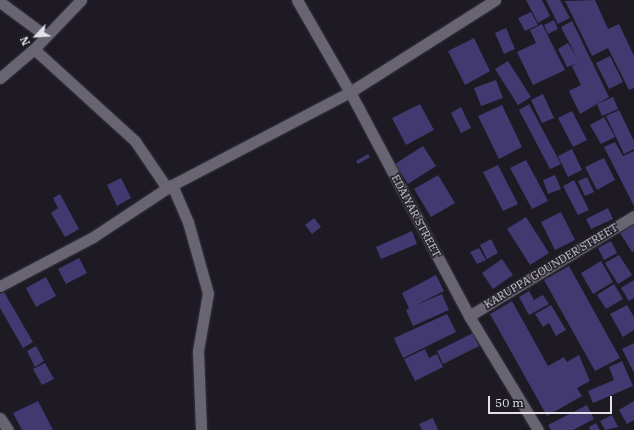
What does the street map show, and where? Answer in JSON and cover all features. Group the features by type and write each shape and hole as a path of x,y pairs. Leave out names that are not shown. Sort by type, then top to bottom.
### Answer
{"street":[{"path":"0,78 34,50 81,0"},
{"name":"EDAIYAR STREET","path":"297,0 350,92 469,316 538,430"},
{"path":"0,286 93,237 169,187 350,92 495,0"},
{"path":"0,2 46,36"},
{"path":"34,50 135,141 169,187 188,222 208,293 198,351 201,430"},
{"name":"KARUPPA GOUNDER STREET","path":"469,316 634,216"},
{"path":"0,418 8,430"}],"building":[{"path":"526,0 542,0 550,16 538,23"},
{"path":"546,0 560,0 570,18 558,24"},
{"path":"595,0 608,29 619,24 634,56 634,88 629,90 608,48 592,56 565,1"},
{"path":"531,12 538,25 525,31 518,18"},
{"path":"554,20 558,29 548,34 544,25"},
{"path":"572,21 609,97 580,114 569,91 581,85 572,66 579,63 567,67 558,49 568,43 577,58 561,27"},
{"path":"542,24 565,70 533,85 517,52 536,43 530,30"},
{"path":"506,28 515,49 504,54 495,33"},
{"path":"474,38 490,71 465,85 448,51"},
{"path":"610,56 623,82 609,89 596,63"},
{"path":"508,61 531,97 518,105 495,69"},
{"path":"496,80 503,98 481,106 474,88"},
{"path":"543,94 554,118 542,123 531,100"},
{"path":"613,97 618,109 602,116 597,104"},
{"path":"420,104 434,130 406,145 392,118"},
{"path":"529,104 561,164 550,169 519,110"},
{"path":"502,105 522,147 499,159 478,116"},
{"path":"461,107 471,128 461,133 451,113"},
{"path":"619,110 634,141 634,149 624,154 606,116"},
{"path":"572,111 587,140 573,147 558,118"},
{"path":"604,117 615,137 601,144 590,125"},
{"path":"615,142 623,156 634,151 634,206 604,147"},
{"path":"423,146 436,166 408,184 395,164"},
{"path":"572,149 582,170 568,177 558,156"},
{"path":"368,154 370,157 358,164 356,161"},
{"path":"604,158 615,180 597,190 585,167"},
{"path":"526,160 548,201 532,209 510,168"},
{"path":"498,165 518,204 503,211 483,172"},
{"path":"438,175 455,203 431,217 414,189"},
{"path":"555,175 561,189 548,194 543,180"},
{"path":"587,177 594,192 585,196 578,181"},
{"path":"121,178 131,198 117,206 107,185"},
{"path":"574,180 589,210 578,215 563,186"},
{"path":"60,194 79,229 65,237 51,213 58,208 53,198"},
{"path":"608,208 613,219 591,229 586,219"},
{"path":"561,212 575,240 555,250 541,222"},
{"path":"526,217 549,253 530,265 507,229"},
{"path":"314,218 321,227 312,234 305,225"},
{"path":"634,224 634,251 632,252 620,233"},
{"path":"412,231 417,244 381,259 376,247"},
{"path":"491,239 498,253 487,259 480,245"},
{"path":"611,241 617,253 604,260 598,248"},
{"path":"479,248 486,260 477,264 470,252"},
{"path":"619,255 632,275 618,284 605,263"},
{"path":"79,258 87,273 66,284 58,269"},
{"path":"502,259 513,275 493,289 482,273"},
{"path":"601,261 613,282 593,294 581,273"},
{"path":"569,266 620,358 595,371 544,280"},
{"path":"436,275 444,291 414,306 442,294 449,310 413,326 406,310 409,308 402,293"},
{"path":"46,277 56,296 36,307 26,288"},
{"path":"634,280 634,298 629,301 621,288"},
{"path":"614,284 623,299 606,309 597,295"},
{"path":"529,291 534,300 543,295 549,304 529,315 519,297"},
{"path":"4,292 33,342 23,348 0,308 0,294"},
{"path":"512,301 548,366 564,357 567,362 579,355 590,381 577,388 582,396 547,416 490,314"},
{"path":"551,305 566,330 556,336 549,323 543,327 535,314"},
{"path":"627,305 634,317 634,330 623,337 610,314"},
{"path":"447,314 456,332 403,358 394,338"},
{"path":"473,333 479,346 443,364 437,351"},
{"path":"634,343 634,373 622,349"},
{"path":"36,346 44,361 35,367 27,351"},
{"path":"425,349 429,358 437,354 443,367 415,381 404,359"},
{"path":"622,361 633,386 593,403 588,391 614,380 609,367"},
{"path":"45,363 54,379 42,385 33,369"},
{"path":"38,401 53,430 22,430 13,413"},
{"path":"634,401 634,420 627,424 619,410"},
{"path":"587,405 594,419 573,430 551,430 548,425"},
{"path":"612,415 618,427 605,430 600,421"},
{"path":"433,418 438,430 422,430 419,424"},
{"path":"596,423 600,430 590,430 589,427"}]}
